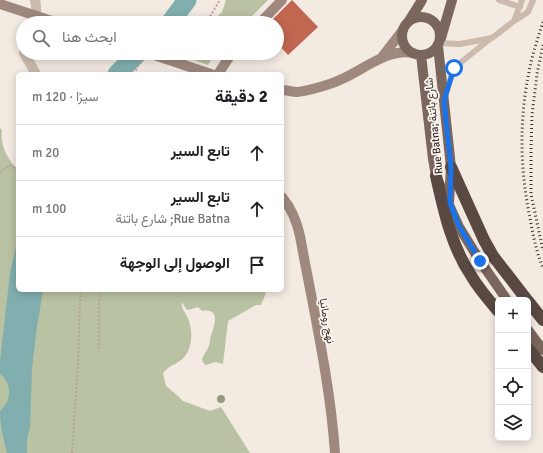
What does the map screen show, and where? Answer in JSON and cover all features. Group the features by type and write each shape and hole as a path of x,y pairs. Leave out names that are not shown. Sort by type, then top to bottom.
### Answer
{"highway":[{"path":"451,167 484,240 493,256 524,297"},
{"path":"436,176 444,215 458,251 471,277 495,307"},
{"path":"531,306 543,320"},
{"path":"531,352 543,367"}],"main road":[{"path":"422,0 403,30 402,37 403,44 407,49 417,54 428,54 434,51 439,43 452,0"},
{"path":"409,21 422,17 434,21 438,26 440,33 439,43"},
{"name":"Rue Batna; شارع باتنة","path":"439,43 451,167 450,203"},
{"name":"Rue Batna; شارع باتنة","path":"417,54 436,176 450,203 459,226 480,261 505,297"},
{"path":"530,333 543,350"}],"street":[{"path":"35,0 36,16"},
{"path":"267,16 282,0"},
{"path":"0,4 37,16"},
{"path":"382,57 403,30"},
{"path":"284,90 297,92 341,80 382,57 406,52 417,54"},
{"path":"28,60 35,72"},
{"path":"169,60 205,72"},
{"path":"219,72 227,60"},
{"name":"نهج رومانيا","path":"284,200 293,215 300,236 323,362 333,427 335,453"}],"lane":[{"path":"502,0 520,7"},
{"path":"514,21 522,0"},
{"path":"444,101 454,68 514,21 528,12 533,0"},
{"path":"439,43 460,44 492,38"}],"path":[{"path":"210,16 220,0"},
{"path":"0,173 8,166 11,166 16,170"},
{"path":"72,453 82,292"},
{"path":"99,349 99,301 101,292"}],"green space":[{"path":"226,0 268,0 252,16 218,16 222,12"},
{"path":"194,60 211,60 208,65"},
{"path":"0,128 2,130 2,139 5,152 16,167 16,292 266,293 261,305 256,305 228,321 223,364 215,362 206,365 202,360 210,343 215,315 213,312 202,311 198,307 188,310 182,302 182,308 189,320 191,329 190,347 185,356 179,362 166,370 163,374 166,386 183,401 210,411 221,407 250,453 0,453"}],"water":[{"path":"16,247 16,292 43,292 32,368 30,427 27,439 27,453 7,453 1,428 0,412 7,402 9,390 7,383 0,374 0,361 10,273"}],"building":[{"path":"292,0 318,27 288,55 284,51 284,16 276,16"}],"waterway":[{"path":"175,16 187,0"},
{"path":"119,72 131,60"}],"railway":[{"path":"543,22 532,59 526,90 522,127 524,182 535,243 543,268"},
{"path":"543,45 537,74 532,115 531,150 531,194 543,251"}],"route":[{"path":"454,68 444,101 451,167 450,203 459,226 480,261"}]}
